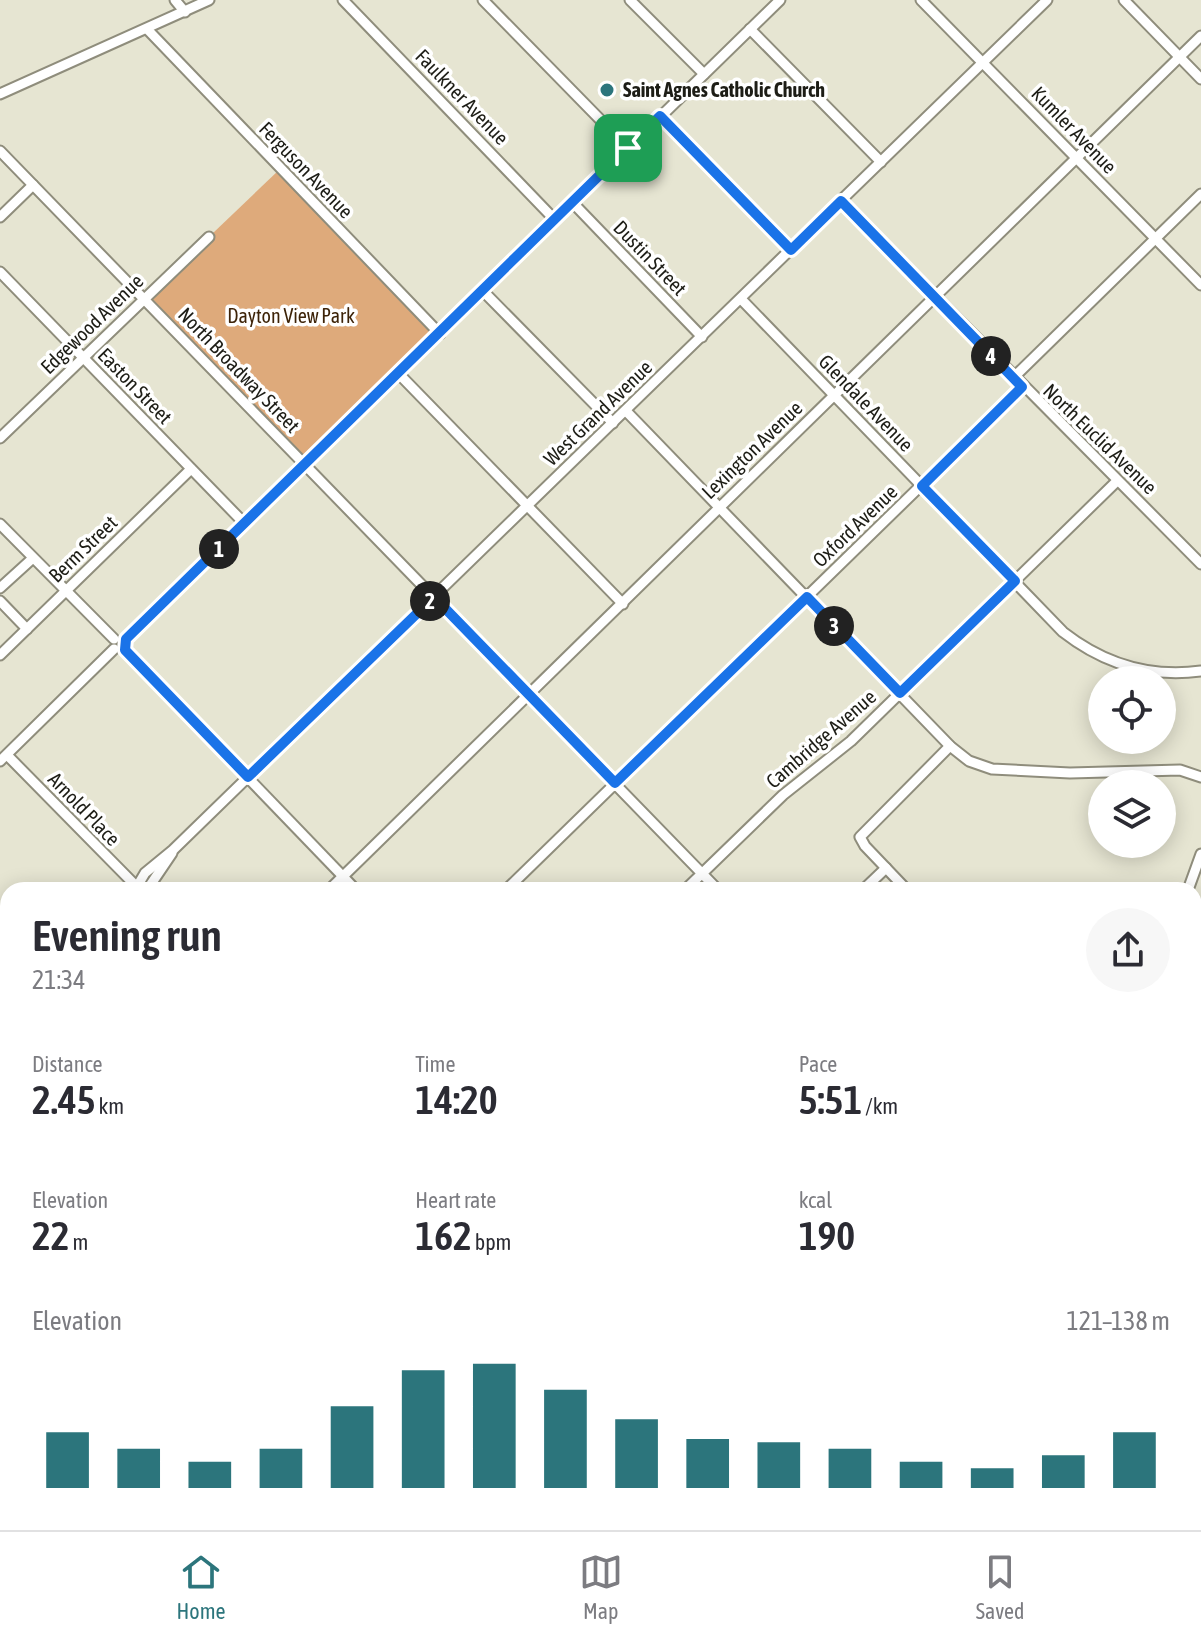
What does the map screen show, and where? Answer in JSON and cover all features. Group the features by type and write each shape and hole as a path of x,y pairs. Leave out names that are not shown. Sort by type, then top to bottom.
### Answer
{"street":[{"path":"175,0 185,12"},
{"path":"1,94 209,0"},
{"name":"Faulkner Avenue","path":"343,0 555,220"},
{"path":"483,0 628,148"},
{"path":"630,0 704,74"},
{"path":"3,758 780,0"},
{"name":"Kumler Avenue","path":"921,0 1201,285"},
{"name":"West Grand Avenue","path":"141,882 158,860 173,850 528,507 1047,0"},
{"path":"1124,0 1201,79"},
{"path":"750,29 881,162"},
{"name":"Ferguson Avenue","path":"148,30 440,334"},
{"name":"Lexington Avenue","path":"337,882 1201,36"},
{"path":"660,116 791,250"},
{"name":"North Broadway Street","path":"0,151 710,882"},
{"path":"0,217 33,185"},
{"path":"1013,378 1201,194"},
{"name":"North Euclid Avenue","path":"841,201 1013,378 1201,564"},
{"name":"Dustin Street","path":"573,203 702,337"},
{"name":"Edgewood Avenue","path":"0,438 209,237"},
{"name":"Easton Street","path":"0,272 245,524"},
{"path":"484,292 613,423"},
{"name":"Glendale Avenue","path":"741,299 1063,632 1097,655 1144,671 1201,671"},
{"path":"399,374 623,604"},
{"name":"Oxford Avenue","path":"514,882 1022,387"},
{"path":"626,411 950,746 969,761 992,769 1070,773 1180,770 1201,777"},
{"name":"Berm Street","path":"0,655 191,469"},
{"name":"Cambridge Avenue","path":"693,882 783,795 836,754 1117,481"},
{"path":"0,524 349,882"},
{"path":"0,588 33,558"},
{"path":"0,601 27,629"},
{"path":"899,882 863,844 863,831 950,746"},
{"name":"Arnold Place","path":"3,758 130,882"},
{"name":"West Grand Avenue","path":"152,882 173,850"},
{"path":"1191,882 1201,854"},
{"path":"871,882 886,868"}],"green space":[{"name":"Dayton View Park","path":"280,169 440,334 304,465 145,298"}],"place":[{"name":"Saint Agnes Catholic Church","path":"607,90"}],"route":[{"path":"660,116 791,250 841,201 1022,387 922,486 1015,581 900,693 807,597 615,783 434,597 248,777 125,650 126,639 628,148 660,116"}]}
